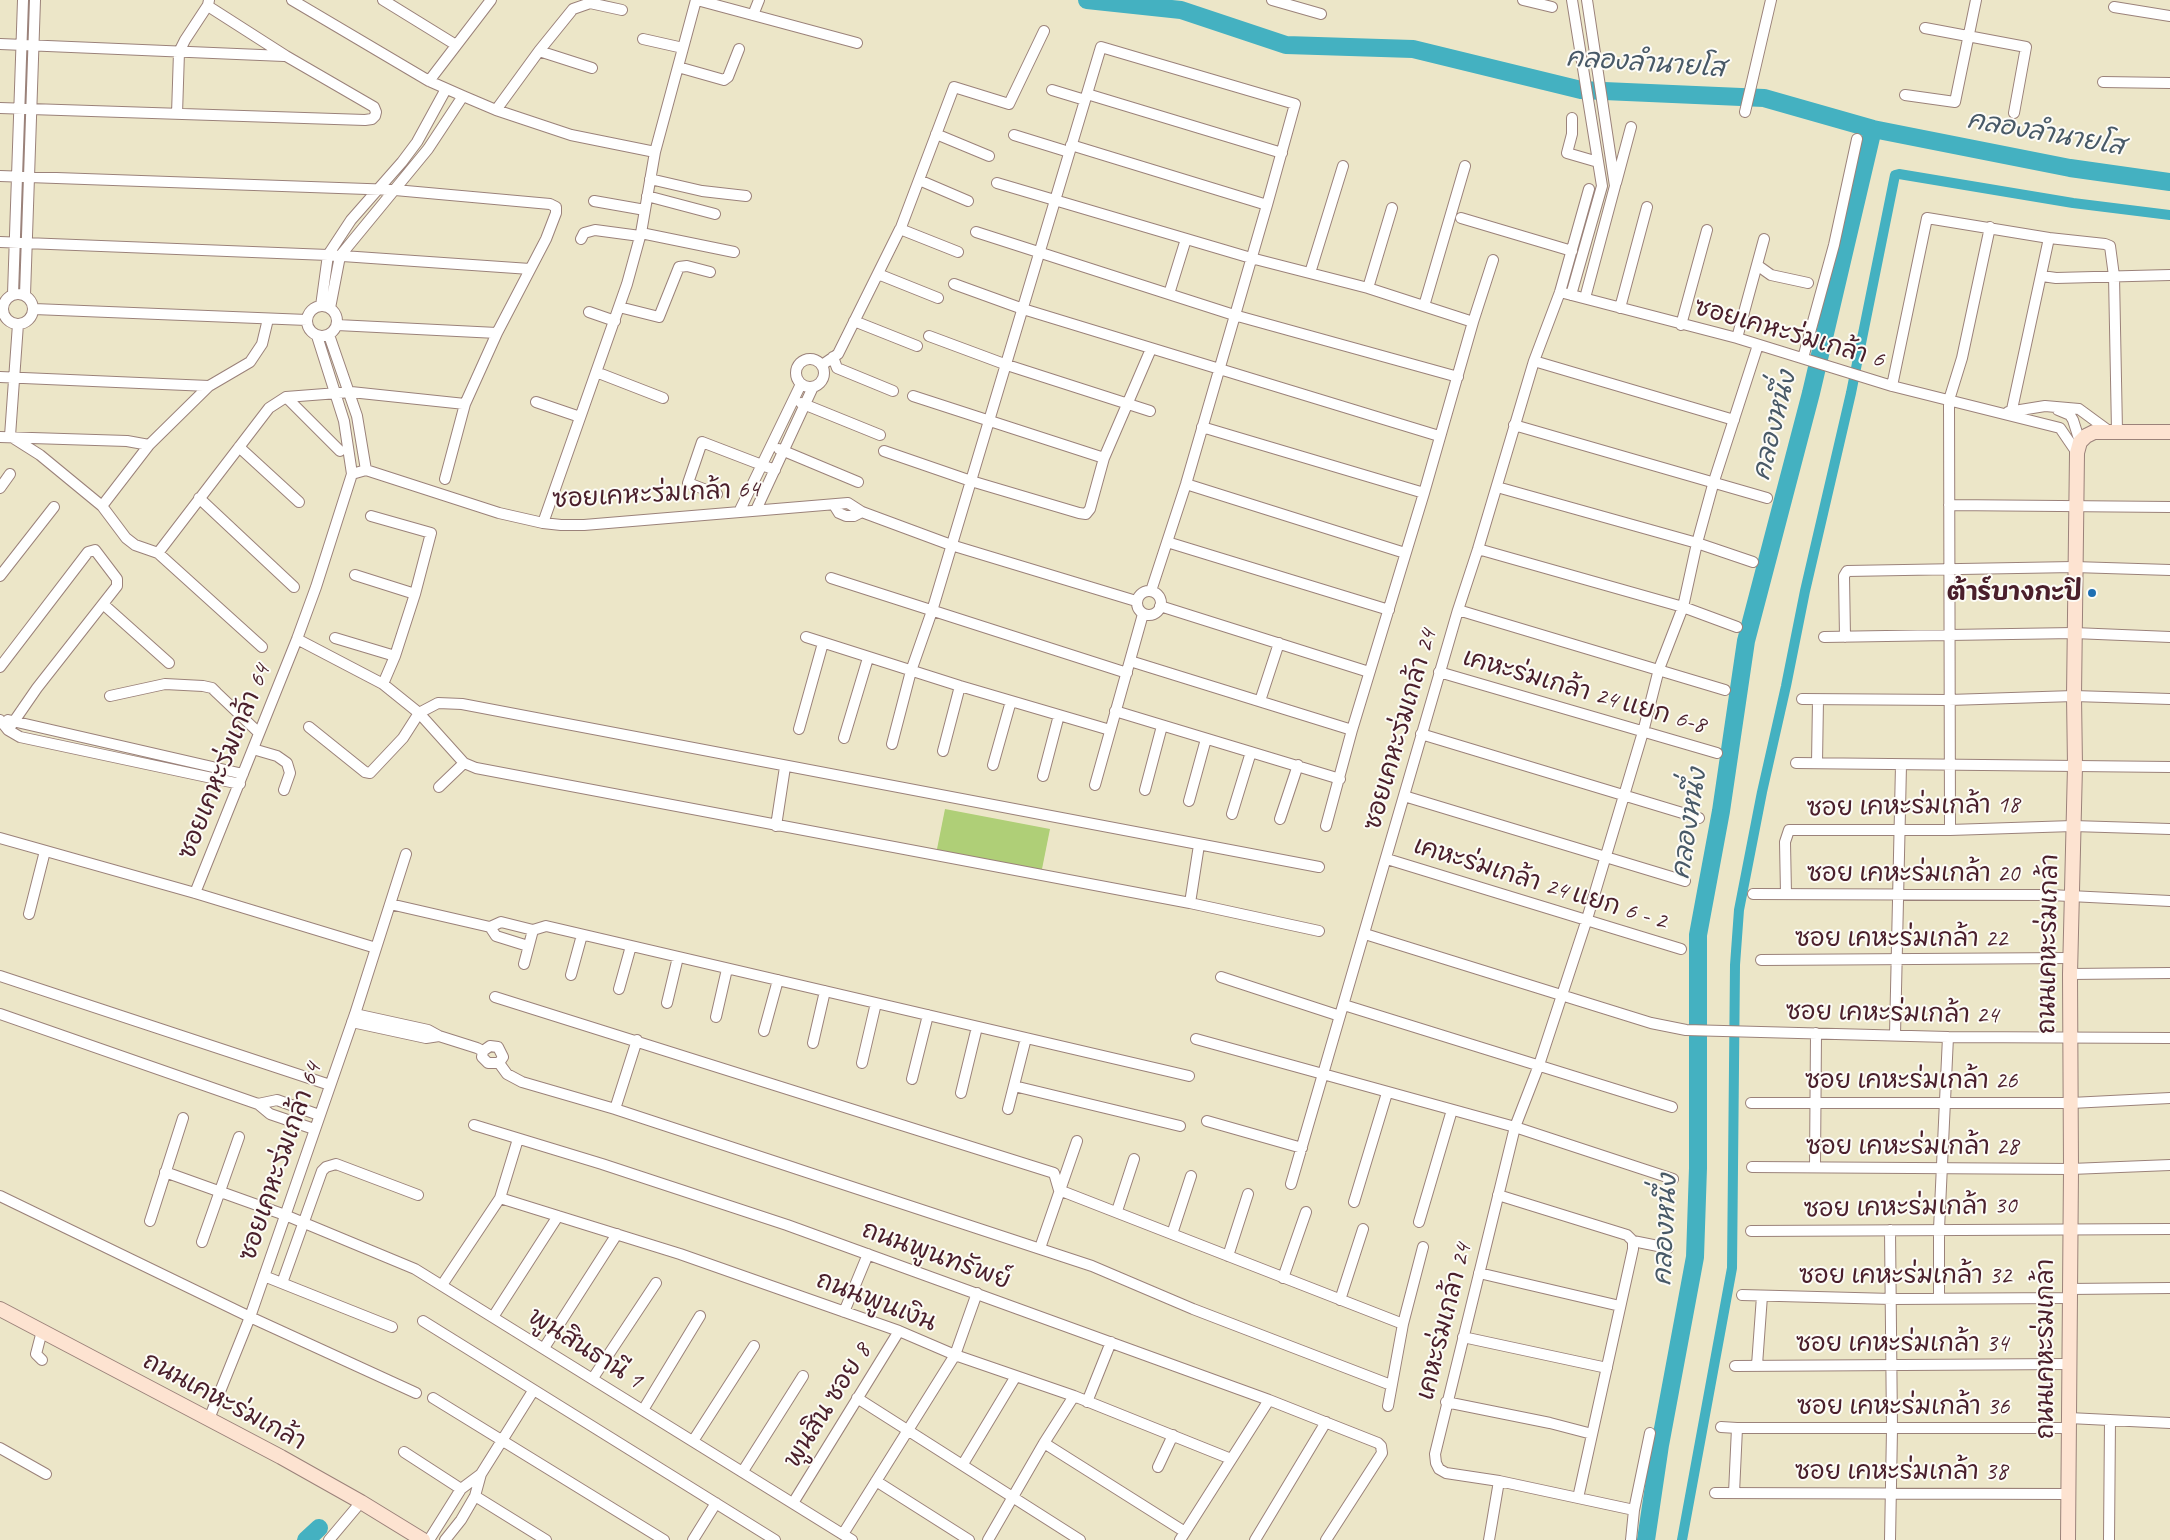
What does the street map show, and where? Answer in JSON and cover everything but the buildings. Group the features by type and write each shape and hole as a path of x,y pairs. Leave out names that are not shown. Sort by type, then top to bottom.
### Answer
{"street":[{"path":"13,294 25,295 33,304 34,310 29,320 18,324 7,320 1,309 13,294 23,0"},
{"path":"25,295 35,0"},
{"path":"292,0 429,81 496,110 571,134 655,152"},
{"path":"383,0 456,45"},
{"path":"429,81 491,0"},
{"path":"543,523 615,321 641,235 655,152 697,0 857,43"},
{"path":"753,15 759,0"},
{"path":"1272,0 1321,14"},
{"path":"1523,0 1552,7"},
{"path":"1571,295 1602,186 1572,0"},
{"path":"1587,0 1615,186"},
{"path":"1745,112 1771,0"},
{"path":"1905,95 1955,102 1976,0"},
{"path":"0,108 31,108 176,114 366,120 372,119 376,112 374,107 286,56 209,2 179,52 176,114"},
{"path":"496,110 539,51 573,9 582,4 590,3 622,10"},
{"path":"2114,7 2170,16"},
{"path":"1925,28 2026,47 2014,113"},
{"path":"822,365 838,354 900,230 954,87 1009,104 1044,31"},
{"path":"643,39 683,48"},
{"path":"0,44 286,56"},
{"path":"892,744 911,671 932,611 1024,310 1100,49 1103,48 1294,103 1295,106 1186,484 1151,591"},
{"path":"678,66 724,80 728,77 739,49"},
{"path":"539,51 592,68"},
{"path":"2103,82 2170,83"},
{"path":"326,307 328,255 351,220 417,142 446,88"},
{"path":"1052,90 1086,97 1282,153"},
{"path":"326,307 340,256 428,149 463,96"},
{"path":"1572,118 1572,134 1567,153 1598,162"},
{"path":"1585,298 1631,127"},
{"path":"936,134 989,156"},
{"path":"1014,134 1070,148 1267,205"},
{"path":"1806,359 1834,245 1857,139"},
{"path":"1310,273 1342,166"},
{"path":"1424,306 1465,166"},
{"path":"1600,174 1613,171"},
{"path":"0,176 395,190 550,204 556,207 556,213 546,239 497,333 465,404 445,479"},
{"path":"650,179 702,191 746,196"},
{"path":"918,180 968,201"},
{"path":"997,183 1251,258 1368,288 1473,322"},
{"name":"ซอยเคหะร่มเกล้า 24","path":"1291,1184 1321,1075 1344,1005 1387,859 1439,672 1497,487 1534,360 1560,292 1589,189"},
{"path":"647,196 715,214"},
{"path":"594,201 645,210"},
{"path":"1620,308 1647,207"},
{"path":"1368,288 1392,208"},
{"path":"1461,218 1572,251"},
{"path":"1892,386 1928,218 2049,238 2109,245 2114,276 2113,431"},
{"path":"1950,830 1949,400 1962,358 1990,227"},
{"path":"581,238 584,233 594,230 641,235 734,252"},
{"path":"900,230 958,252"},
{"path":"1681,325 1707,230"},
{"path":"976,232 1234,315 1458,378"},
{"path":"2010,412 2049,238"},
{"path":"1169,294 1186,239"},
{"path":"1737,338 1764,239"},
{"path":"0,242 328,255 530,269"},
{"path":"1326,826 1369,672 1493,260"},
{"path":"1757,265 1771,275 1808,284"},
{"path":"619,307 656,318 659,317 679,267 687,266 710,272"},
{"path":"878,274 938,298"},
{"path":"2042,276 2056,278 2170,275"},
{"path":"954,284 1024,310 1440,436"},
{"name":"ซอยเคหะร่มเกล้า 6","path":"1560,292 1681,325 1737,338 1892,386 2010,412 2060,428 2078,448"},
{"path":"326,307 311,311 307,320 309,328 317,336 336,393 344,421 352,474 366,470 351,392 329,335"},
{"path":"317,336 329,335 337,326 337,315 326,307"},
{"path":"34,310 144,312 307,320"},
{"path":"588,312 615,321"},
{"path":"102,506 149,445 209,386 250,362 262,344 268,319"},
{"path":"854,321 917,346"},
{"path":"5,436 15,378 18,324"},
{"path":"337,326 497,333"},
{"path":"929,336 1007,365 1150,411"},
{"name":"เคหะร่มเกล้า 24","path":"1634,1510 1499,1481 1446,1473 1439,1470 1435,1454 1446,1402 1515,1127 1539,1065 1587,919 1643,732 1659,670 1683,607 1697,542 1714,482 1758,345"},
{"path":"884,451 971,480 1086,514 1090,509 1104,458 1151,349"},
{"path":"833,357 837,368 893,391"},
{"path":"756,510 813,387 823,380 824,371 822,365 811,359 802,362 796,370 801,384 813,387"},
{"path":"1534,360 1734,420"},
{"path":"596,372 663,398"},
{"path":"0,377 209,386"},
{"path":"739,512 801,384"},
{"path":"158,553 269,408 286,397 351,392 465,404"},
{"path":"913,396 1104,458"},
{"path":"286,397 340,451"},
{"path":"793,400 880,435"},
{"path":"536,402 580,417"},
{"name":"ซอยเคหะร่มเกล้า 6","path":"2010,412 2045,406 2079,409 2113,431"},
{"name":"ซอยเคหะร่มเกล้า 6","path":"2045,406 2070,415 2076,426 2078,448"},
{"path":"1514,425 1767,498"},
{"path":"1202,427 1424,493"},
{"path":"2078,448 2086,436 2094,432 2170,432"},
{"path":"5,436 127,441 149,445"},
{"path":"5,436 40,454 102,506 126,538 135,545 158,553 262,646"},
{"path":"717,494 688,483 702,442 775,470"},
{"path":"771,446 858,482"},
{"path":"238,447 299,502"},
{"name":"ถนนเคหะร่มเกล้า","path":"2068,1540 2071,1169 2070,958 2075,766 2074,567 2078,448"},
{"name":"ซอยเคหะร่มเกล้า 64","path":"366,470 499,513 543,523 584,525 848,503 862,512"},
{"path":"0,488 10,474"},
{"name":"ซอยเคหะร่มเกล้า 64","path":"210,1419 250,1317 376,948 195,892 297,639 316,587 352,474"},
{"path":"1186,484 1405,552"},
{"path":"1497,487 1697,542 1753,562"},
{"path":"199,498 294,587"},
{"path":"834,505 839,513 846,516 854,516 862,512 951,546 1136,601"},
{"path":"1949,505 2170,507"},
{"path":"0,576 54,507"},
{"path":"371,516 431,533 415,594 384,684"},
{"path":"1167,542 1388,610"},
{"path":"0,667 91,549 95,550 118,582 37,688 8,730"},
{"path":"1478,549 1683,607 1737,627"},
{"path":"1845,637 1844,586 1846,572 2074,567 2170,570"},
{"path":"355,575 415,594"},
{"path":"831,578 1127,672"},
{"path":"1151,591 1159,597 1160,606 1153,614 1144,614 1139,611 1136,601 1141,593 1151,591"},
{"path":"103,604 169,662"},
{"path":"1160,606 1369,672"},
{"path":"1458,610 1725,690"},
{"path":"1096,785 1115,711 1144,614"},
{"path":"1824,637 2074,633 2170,637"},
{"path":"806,637 868,658 1110,730"},
{"path":"335,638 395,656"},
{"path":"297,639 384,684 420,713 464,763 476,768 1190,903 1318,931"},
{"path":"798,729 823,643"},
{"path":"1260,701 1279,644"},
{"path":"844,738 868,658"},
{"path":"1130,661 1352,730"},
{"name":"เคหะร่มเกล้า 24 แยก 6-8","path":"1439,672 1717,753"},
{"path":"110,696 165,684 212,688 259,733"},
{"path":"944,751 960,686"},
{"path":"1802,699 1949,700 2074,696 2170,699"},
{"path":"1817,764 1818,700"},
{"path":"993,765 1011,701"},
{"path":"309,727 365,772 370,773 403,738 420,713 438,703 462,704 1319,867"},
{"path":"1115,711 1340,779"},
{"path":"1043,776 1059,715"},
{"path":"0,719 116,745 242,779"},
{"path":"0,719 8,730 20,737 113,756 207,771"},
{"path":"1145,790 1162,726"},
{"path":"1421,734 1699,818"},
{"path":"1189,801 1206,739"},
{"path":"113,756 116,745"},
{"path":"253,750 277,756 287,763 290,773 284,790"},
{"path":"1232,814 1251,752"},
{"path":"439,787 464,763"},
{"path":"1796,763 2170,767"},
{"path":"1280,819 1298,765"},
{"path":"1895,1035 1901,765"},
{"path":"776,826 785,766"},
{"path":"1404,796 1685,881"},
{"name":"ซอย เคหะร่มเกล้า 18","path":"1786,894 1785,842 1789,830 1950,830 2073,826 2170,830"},
{"path":"0,838 195,892"},
{"path":"1190,903 1199,845"},
{"path":"29,914 45,850"},
{"path":"376,948 406,854"},
{"name":"เคหะร่มเกล้า 24 แยก 6 - 2","path":"1387,859 1681,949"},
{"name":"ซอย เคหะร่มเกล้า 20","path":"1753,894 2050,896 2170,901"},
{"path":"390,904 490,927 501,922 533,930 546,926 1189,1076"},
{"path":"490,927 496,936 528,946"},
{"path":"524,964 533,930"},
{"name":"ซอย เคหะร่มเกล้า 24","path":"1365,934 1651,1023 1686,1030 1742,1033 1948,1037 2170,1038"},
{"path":"571,975 582,935"},
{"path":"619,989 631,946"},
{"path":"667,1003 678,957"},
{"name":"ซอย เคหะร่มเกล้า 22","path":"1761,960 1898,961 2070,958"},
{"path":"716,1017 728,969"},
{"path":"2070,974 2170,973"},
{"path":"0,976 330,1085"},
{"path":"1221,977 1340,1016"},
{"path":"764,1031 778,980"},
{"path":"813,1043 825,991"},
{"path":"495,997 637,1040 1054,1173 1059,1190"},
{"path":"862,1063 876,1003"},
{"path":"1344,1005 1672,1107"},
{"path":"0,1014 258,1104 270,1114 314,1130"},
{"path":"912,1079 928,1015"},
{"path":"353,1018 428,1030 439,1036 483,1051"},
{"path":"961,1093 977,1027"},
{"path":"1815,1167 1817,1102 1816,1033"},
{"path":"1940,1298 1938,1229 1948,1037"},
{"path":"1008,1109 1026,1038"},
{"path":"1196,1039 1515,1127 1673,1179"},
{"path":"615,1109 637,1040"},
{"path":"490,1046 498,1047 502,1053 499,1063 488,1063 482,1057 483,1051 490,1046"},
{"path":"499,1063 507,1074 522,1082 615,1109 1092,1266 1193,1309 1391,1385"},
{"path":"1014,1086 1180,1126"},
{"path":"1354,1202 1387,1093"},
{"name":"ซอย เคหะร่มเกล้า 26","path":"1751,1103 2071,1103 2170,1098"},
{"path":"258,1104 277,1100 319,1115"},
{"path":"1419,1222 1452,1110"},
{"path":"150,1221 183,1118"},
{"path":"1207,1121 1302,1148"},
{"name":"ถนนพูนทรัพย์","path":"474,1125 611,1167 787,1225 1269,1400 1326,1422 1380,1448 1326,1540"},
{"path":"202,1242 239,1137"},
{"path":"442,1285 500,1198 518,1139"},
{"path":"1040,1248 1076,1141"},
{"path":"1117,1211 1134,1159"},
{"path":"282,1283 322,1171 331,1165 336,1164 418,1195"},
{"name":"ซอย เคหะร่มเกล้า 28","path":"1752,1167 2071,1169 2170,1165"},
{"name":"พูนสินธานี 1","path":"166,1172 285,1215 403,1264 442,1285 848,1537"},
{"path":"1172,1234 1191,1176"},
{"path":"1059,1190 1403,1324"},
{"path":"1228,1256 1248,1194"},
{"path":"1498,1195 1627,1235 1633,1241 1668,1248"},
{"path":"0,1196 250,1317 416,1393"},
{"name":"ถนนพูนเงิน","path":"500,1198 618,1234 899,1331 955,1356 1074,1396 1231,1459"},
{"path":"1283,1278 1306,1212"},
{"path":"493,1317 558,1216"},
{"path":"1340,1300 1363,1229"},
{"name":"ซอย เคหะร่มเกล้า 30","path":"1751,1231 2170,1229"},
{"path":"1890,1230 1892,1299 1890,1540"},
{"path":"544,1348 618,1234"},
{"path":"1578,1498 1633,1241"},
{"path":"1388,1406 1403,1324 1423,1247"},
{"path":"844,1312 868,1254"},
{"path":"1479,1273 1620,1306"},
{"path":"264,1276 392,1327"},
{"path":"593,1378 656,1283"},
{"name":"ซอย เคหะร่มเกล้า 32","path":"1742,1295 1892,1299 2170,1288"},
{"path":"848,1537 876,1481 955,1356 977,1293"},
{"path":"1757,1366 1762,1296"},
{"name":"ถนนเคหะร่มเกล้า","path":"0,1308 210,1419 361,1502 423,1540"},
{"path":"643,1410 700,1316"},
{"path":"423,1321 775,1540"},
{"path":"42,1331 36,1354 42,1360"},
{"name":"พูนสิน ซอย 8","path":"793,1503 899,1331"},
{"path":"1463,1337 1607,1368"},
{"path":"1087,1402 1111,1342"},
{"path":"693,1441 754,1346"},
{"name":"ซอย เคหะร่มเกล้า 34","path":"1735,1366 2069,1364"},
{"path":"743,1471 803,1376"},
{"path":"963,1464 1016,1376"},
{"path":"445,1540 469,1507 475,1496 481,1474 533,1391"},
{"path":"988,1540 1074,1396"},
{"path":"433,1398 664,1540"},
{"path":"857,1398 963,1464 1012,1499 1080,1540"},
{"path":"1044,1444 1182,1536 1269,1400"},
{"path":"1446,1402 1550,1423 1592,1434"},
{"path":"2109,1540 2110,1420"},
{"name":"ซอย เคหะร่มเกล้า 36","path":"1721,1427 1892,1429 2110,1420 2170,1423"},
{"path":"1255,1540 1326,1422"},
{"path":"1734,1493 1737,1428"},
{"path":"1631,1540 1634,1510 1650,1433"},
{"path":"1158,1467 1172,1435"},
{"path":"0,1448 46,1474"},
{"path":"404,1452 461,1488"},
{"path":"429,1540 461,1488 481,1474"},
{"path":"876,1481 969,1540"},
{"path":"1489,1540 1499,1481"},
{"name":"ซอย เคหะร่มเกล้า 38","path":"1715,1493 2069,1494"},
{"path":"475,1496 546,1540"},
{"path":"455,1499 469,1507"},
{"path":"329,1540 361,1502"},
{"path":"693,1540 716,1503"}],"green space":[{"path":"945,809 1050,829 1041,874 936,854"}],"waterway":[{"name":"คลองลำนายโส","path":"1087,0 1181,10 1286,45 1413,49 1581,90 1764,98 1873,129 2070,168 2170,182"},
{"name":"คลองหนึ่ง","path":"1646,1540 1660,1445 1695,1257 1698,1168 1698,935 1721,811 1746,641 1811,393 1873,129"},
{"path":"1682,1540 1732,1268 1735,965 1739,910 1805,591 1851,393 1895,175 1899,174 2073,203 2170,215"},
{"path":"306,1540 319,1528"}],"place":[{"name":"ต้าร์บางกะปิ","path":"2092,593"}]}
